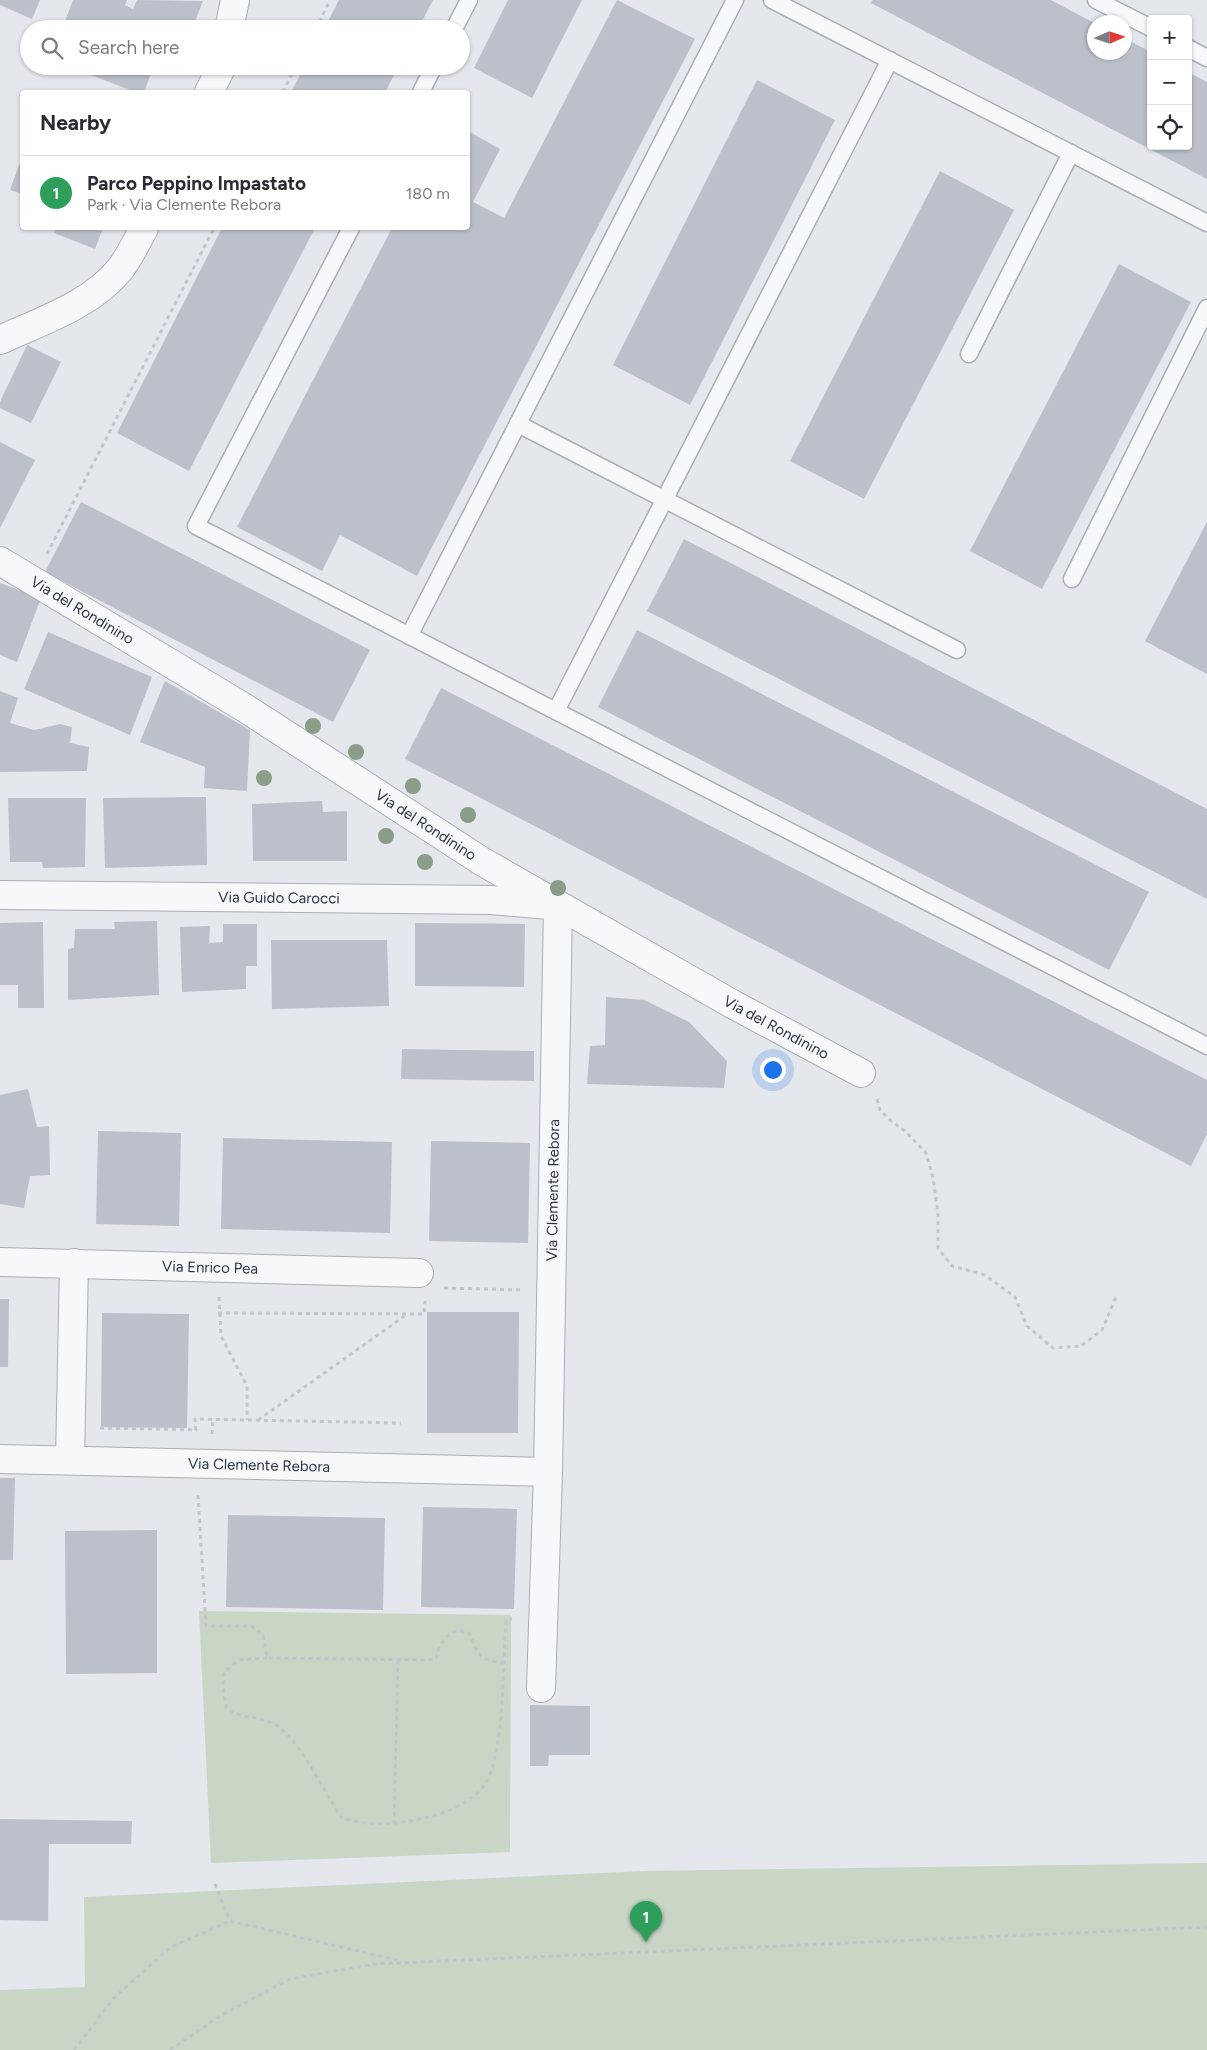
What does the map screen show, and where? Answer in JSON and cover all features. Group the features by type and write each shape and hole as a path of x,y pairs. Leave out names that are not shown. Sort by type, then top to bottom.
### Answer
{"street":[{"path":"231,20 235,0"},
{"path":"210,90 218,75"},
{"path":"0,340 58,314 102,286 122,267 143,230"},
{"name":"Via del Rondinino","path":"0,561 245,708 483,862 558,906 860,1073"},
{"name":"Via Guido Carocci","path":"0,895 491,900 558,906"},
{"name":"Via Clemente Rebora","path":"541,1688 548,1472 558,906"},
{"name":"Via Enrico Pea","path":"0,1262 219,1268 427,1280"},
{"path":"70,1460 74,1263"},
{"name":"Via Clemente Rebora","path":"0,1459 548,1472"}],"lane":[{"path":"459,20 469,0"},
{"path":"409,636 735,0"},
{"path":"772,0 1207,223"},
{"path":"1096,0 1147,26"},
{"path":"1192,50 1207,58"},
{"path":"556,711 890,60"},
{"path":"422,90 430,75"},
{"path":"969,354 1071,153"},
{"path":"350,230 196,526 1207,1046"},
{"path":"1072,578 1207,308"},
{"path":"518,424 957,650"}],"path":[{"path":"320,20 330,0"},
{"path":"284,90 292,75"},
{"path":"33,582 213,230"},
{"path":"860,1073 875,1095 880,1110 926,1153 933,1178 938,1214 938,1248 952,1266 984,1275 1016,1297 1027,1326 1053,1348 1081,1346 1102,1330 1116,1297"},
{"path":"219,1268 218,1313 221,1336 247,1386 247,1420"},
{"path":"427,1280 530,1290"},
{"path":"258,1420 407,1314"},
{"path":"98,1428 196,1430 195,1419 401,1423"},
{"path":"198,1490 206,1626 251,1626 263,1635 267,1658"},
{"path":"503,1663 487,1661 478,1655 469,1633 459,1630 446,1634 439,1644 436,1659 267,1658 238,1660 224,1672 223,1686 226,1708 238,1716 260,1718 274,1724 291,1736 342,1818 358,1823 394,1824 432,1817 462,1805 485,1785 496,1755 503,1663 506,1619 520,1618"},
{"path":"394,1824 398,1660"},
{"path":"215,1884 230,1921"},
{"path":"74,2050 114,1998 171,1947 230,1921 407,1962"},
{"path":"170,2050 220,2016 290,1979 375,1964 1207,1927"}],"green space":[{"path":"199,1611 511,1615 510,1852 211,1863"},
{"path":"1207,1863 1207,2050 0,2050 0,1990 85,1987 84,1897 645,1871"}],"building":[{"path":"0,0 40,0 32,19 0,5"},
{"path":"73,0 127,0 125,5 133,9 137,0 203,1 196,20 65,20"},
{"path":"339,0 433,0 423,20 329,20"},
{"path":"508,0 582,0 532,98 474,68"},
{"path":"617,0 695,39 417,576 340,535 322,571 237,527 391,230 470,230 470,132 500,149 473,202 504,218"},
{"path":"873,0 1051,0 1087,19 1087,60 1132,60 1132,42 1147,50 1147,148 871,3"},
{"path":"1192,74 1207,82 1207,179 1152,150 1192,150"},
{"path":"91,75 151,75 145,90 130,90"},
{"path":"300,75 394,75 386,90 292,90"},
{"path":"757,80 835,120 690,405 613,365"},
{"path":"20,162 20,193 10,190"},
{"path":"940,171 1014,210 864,499 790,461"},
{"path":"55,230 102,230 95,249 54,233"},
{"path":"221,230 314,230 189,471 117,433"},
{"path":"1119,264 1191,302 1042,589 970,551"},
{"path":"27,345 61,362 31,423 0,408 0,402"},
{"path":"0,442 35,460 0,528"},
{"path":"81,502 370,650 333,722 45,572"},
{"path":"1207,522 1207,674 1145,641"},
{"path":"684,539 1207,809 1207,899 647,611"},
{"path":"0,583 41,598 17,662 0,655"},
{"path":"637,630 1149,892 1109,970 598,707"},
{"path":"48,632 152,677 130,735 24,689"},
{"path":"165,681 250,730 247,791 204,788 205,767 140,742"},
{"path":"441,688 1207,1080 1207,1134 1191,1166 405,759"},
{"path":"0,691 18,698 10,723 34,730 60,724 72,727 70,743 89,747 87,771 0,772"},
{"path":"206,797 207,865 105,868 103,798"},
{"path":"8,798 86,798 85,867 43,868 42,862 10,862"},
{"path":"322,801 323,812 347,811 347,861 253,861 252,804"},
{"path":"157,921 159,995 68,1000 68,949 74,948 75,929 115,929 114,922"},
{"path":"43,922 44,1008 18,1008 18,985 0,985 0,923"},
{"path":"415,923 525,924 524,987 415,986"},
{"path":"223,924 257,924 257,966 246,966 246,989 182,992 180,927 210,926 209,943 223,942"},
{"path":"271,940 387,940 389,1006 272,1009"},
{"path":"606,997 644,1000 689,1022 727,1061 724,1088 587,1084 590,1046 605,1045"},
{"path":"402,1049 534,1051 534,1081 401,1079"},
{"path":"28,1089 37,1127 49,1126 50,1175 30,1176 24,1208 0,1204 0,1095"},
{"path":"98,1131 181,1133 179,1226 96,1224"},
{"path":"223,1138 392,1142 390,1233 221,1229"},
{"path":"431,1141 530,1143 528,1243 429,1241"},
{"path":"0,1299 9,1299 8,1367 0,1367"},
{"path":"427,1312 519,1312 518,1433 427,1433"},
{"path":"102,1313 189,1314 187,1428 101,1427"},
{"path":"0,1478 15,1478 13,1560 0,1560"},
{"path":"423,1507 517,1509 514,1609 421,1607"},
{"path":"228,1515 385,1518 383,1610 226,1607"},
{"path":"157,1530 157,1673 66,1674 65,1531"},
{"path":"530,1705 590,1706 590,1755 549,1755 548,1766 530,1766"},
{"path":"0,1819 132,1821 131,1844 49,1844 48,1921 0,1920"}],"place":[{"name":"Parco Peppino Impastato","path":"646,1942"}]}
